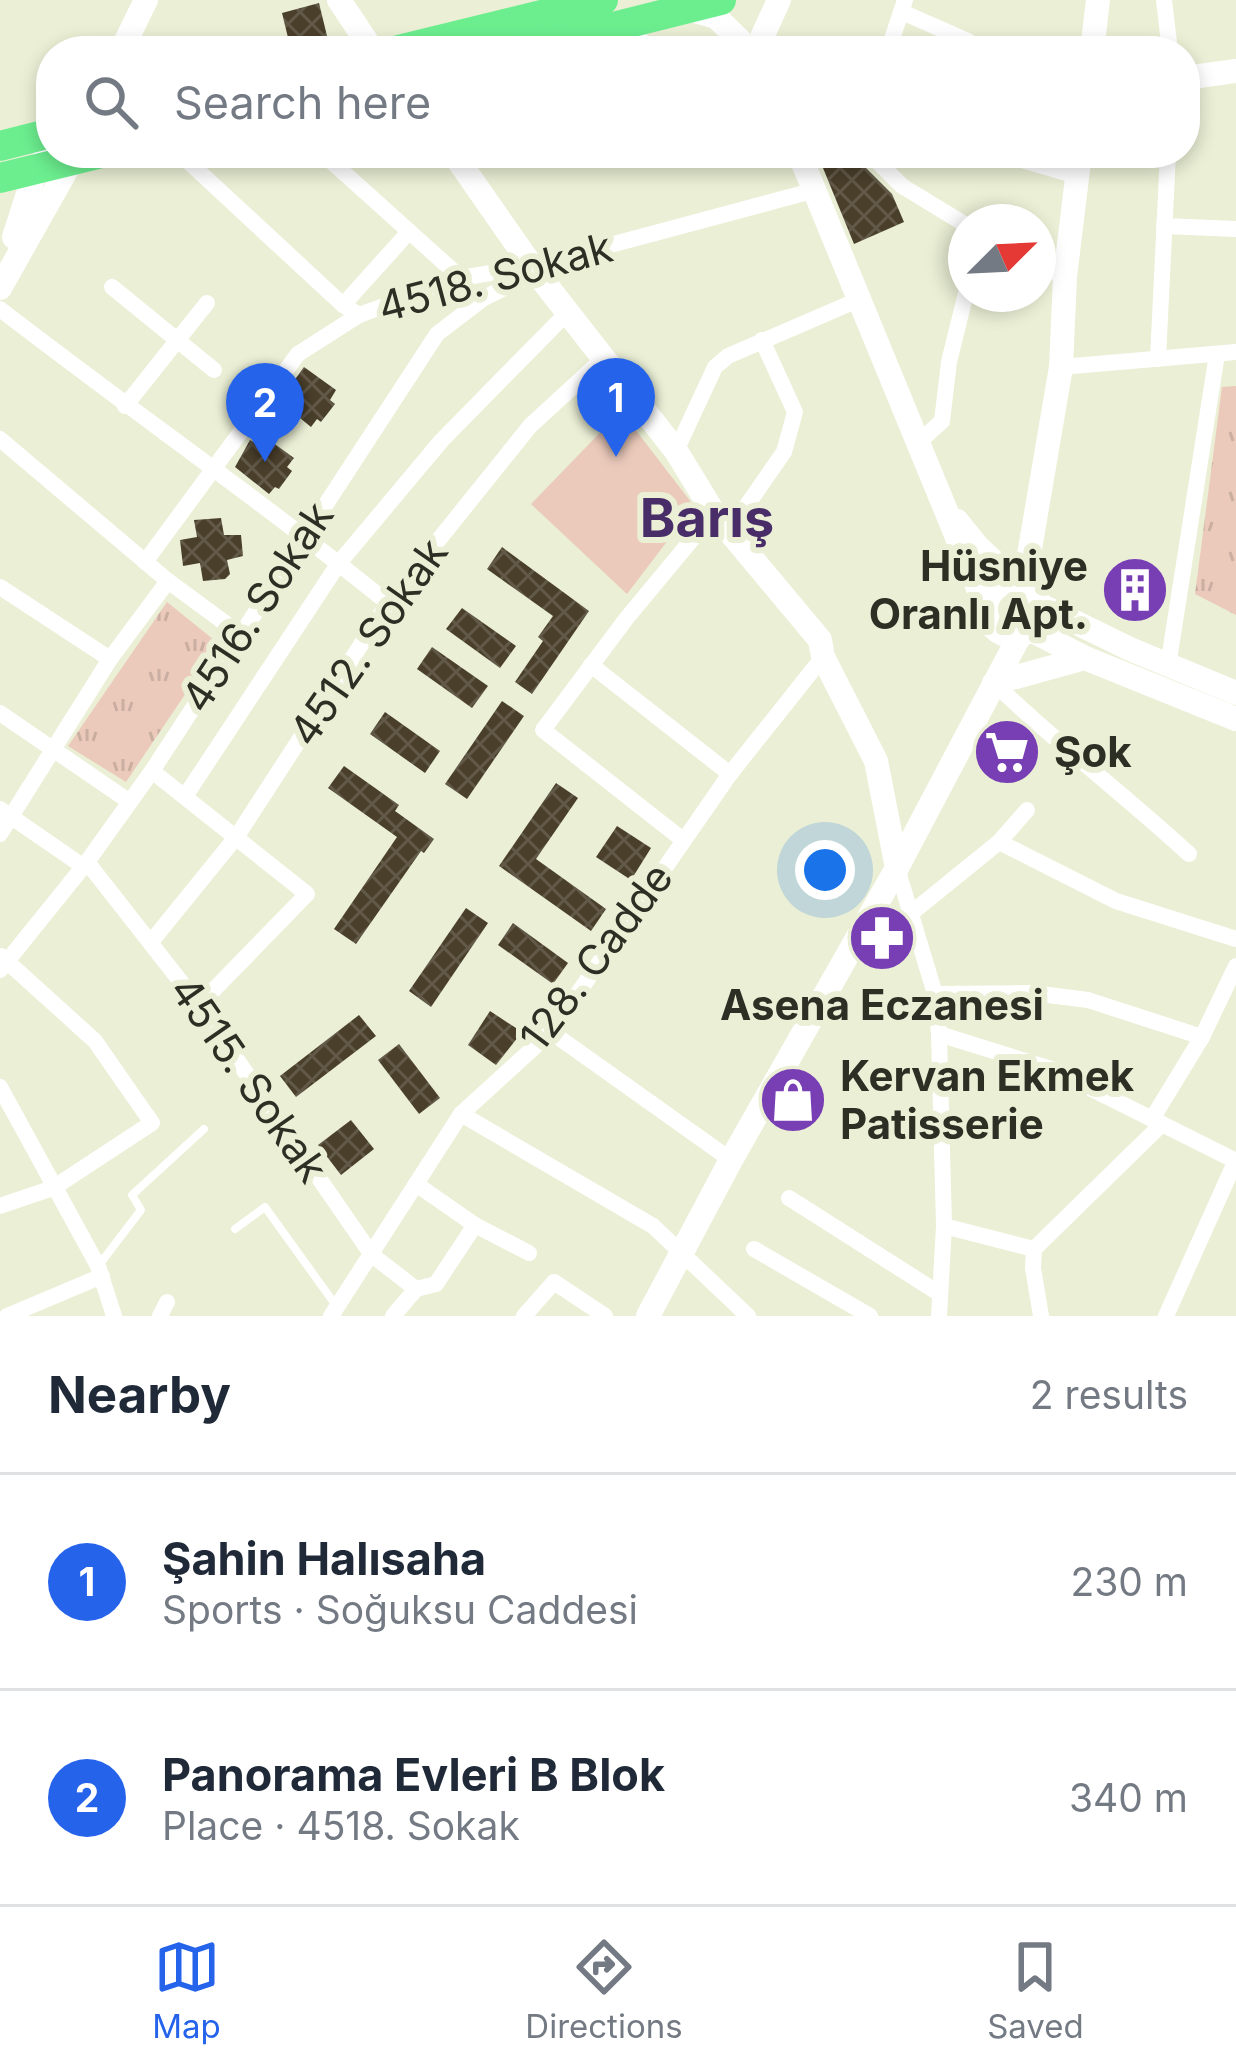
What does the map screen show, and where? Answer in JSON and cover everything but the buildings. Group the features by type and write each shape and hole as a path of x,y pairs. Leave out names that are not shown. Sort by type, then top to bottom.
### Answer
{"highway":[{"path":"448,36 557,6 612,13 685,9 721,0"},
{"path":"554,36 612,13"},
{"path":"0,146 36,137"},
{"path":"0,178 36,167"}],"street":[{"path":"127,36 146,0"},
{"path":"339,0 363,36"},
{"path":"763,36 779,0"},
{"path":"1094,36 1098,0"},
{"path":"1164,0 1168,36"},
{"path":"893,36 903,6 961,36"},
{"path":"685,9 716,17 736,36"},
{"path":"612,13 639,36"},
{"path":"1200,76 1236,71"},
{"path":"7,267 61,168"},
{"path":"7,267 61,168"},
{"path":"195,168 351,310 407,233"},
{"path":"338,168 461,278"},
{"path":"463,168 534,269 676,451 722,522 820,640 823,657 876,761 897,868 935,994 944,1226 939,1316"},
{"path":"805,168 989,616 1005,635 1026,633 1236,719"},
{"path":"884,168 902,186 948,214"},
{"path":"1020,583 1061,368 1065,277 1079,168"},
{"path":"1157,359 1167,168"},
{"name":"4518. Sokak","path":"145,562 298,354 351,310 461,278 534,269 812,191"},
{"path":"0,192 7,197 7,267"},
{"path":"1164,226 1236,229"},
{"name":"4516. Sokak","path":"2,962 86,864 152,771 437,334 484,298 534,269"},
{"path":"1056,273 1065,277"},
{"path":"112,287 214,370"},
{"path":"676,451 715,368 728,356 857,301"},
{"path":"125,406 207,303"},
{"path":"0,309 388,602"},
{"path":"919,443 942,422 961,312"},
{"path":"186,795 339,563 442,440 568,313"},
{"path":"683,840 543,730 591,665 784,452 795,412 762,340"},
{"path":"1061,368 1227,353 1168,666"},
{"name":"4512. Sokak","path":"151,942 237,836 388,602 530,426 604,358"},
{"path":"0,439 168,581 240,634"},
{"path":"648,1316 897,868 990,690 1037,623 1040,605 1032,589 978,547 948,509"},
{"path":"0,834 6,812 168,581"},
{"path":"990,690 992,592 1020,583"},
{"path":"0,587 110,659"},
{"path":"1040,605 1236,693"},
{"name":"128. Cadde","path":"334,1312 460,1114 551,1032 730,774 823,657"},
{"path":"990,690 1085,658"},
{"path":"591,665 730,774"},
{"path":"990,690 1125,795 1189,854"},
{"path":"0,713 130,802"},
{"path":"152,771 307,894 199,1005"},
{"path":"909,915 999,842 1027,810"},
{"name":"4515. Sokak","path":"6,812 86,864 199,1005 372,1255 416,1289"},
{"path":"999,842 1116,901 1236,939"},
{"path":"0,1206 53,1188 152,1123 95,1041 2,962"},
{"path":"1041,1316 1034,1249 1157,1121 1236,966"},
{"path":"935,994 1033,993 1088,1000 1202,1036"},
{"path":"551,1032 731,1160"},
{"path":"939,1034 1054,1070 1236,1161 1166,1316"},
{"path":"0,1087 100,1271 114,1316"},
{"path":"460,1114 653,1226 748,1316"},
{"path":"416,1184 475,1225 529,1253"},
{"path":"789,1198 940,1294"},
{"path":"393,1316 416,1289 436,1284 475,1225"},
{"path":"944,1226 1034,1249"},
{"path":"754,1249 870,1316"},
{"path":"7,1316 100,1271"},
{"path":"524,1316 554,1282 605,1316"}],"lane":[{"path":"100,1271 141,1210 131,1195 204,1129"},
{"path":"235,1229 265,1207 334,1312"}],"green space":[{"path":"1236,386 1236,615 1195,594 1222,387"},
{"path":"621,411 694,506 627,594 531,504"},
{"path":"167,602 219,644 126,782 68,746"}],"place":[{"name":"Şahin Halısaha","path":"616,457"},
{"name":"Panorama Evleri B Blok","path":"265,462"},
{"name":"Hüsniye Oranlı Apt.","path":"1135,590"},
{"name":"Şok","path":"1007,752"},
{"name":"Asena Eczanesi","path":"882,938"},
{"name":"Kervan Ekmek Patisserie","path":"793,1100"}],"district":[{"name":"Barış","path":"707,518"}]}
